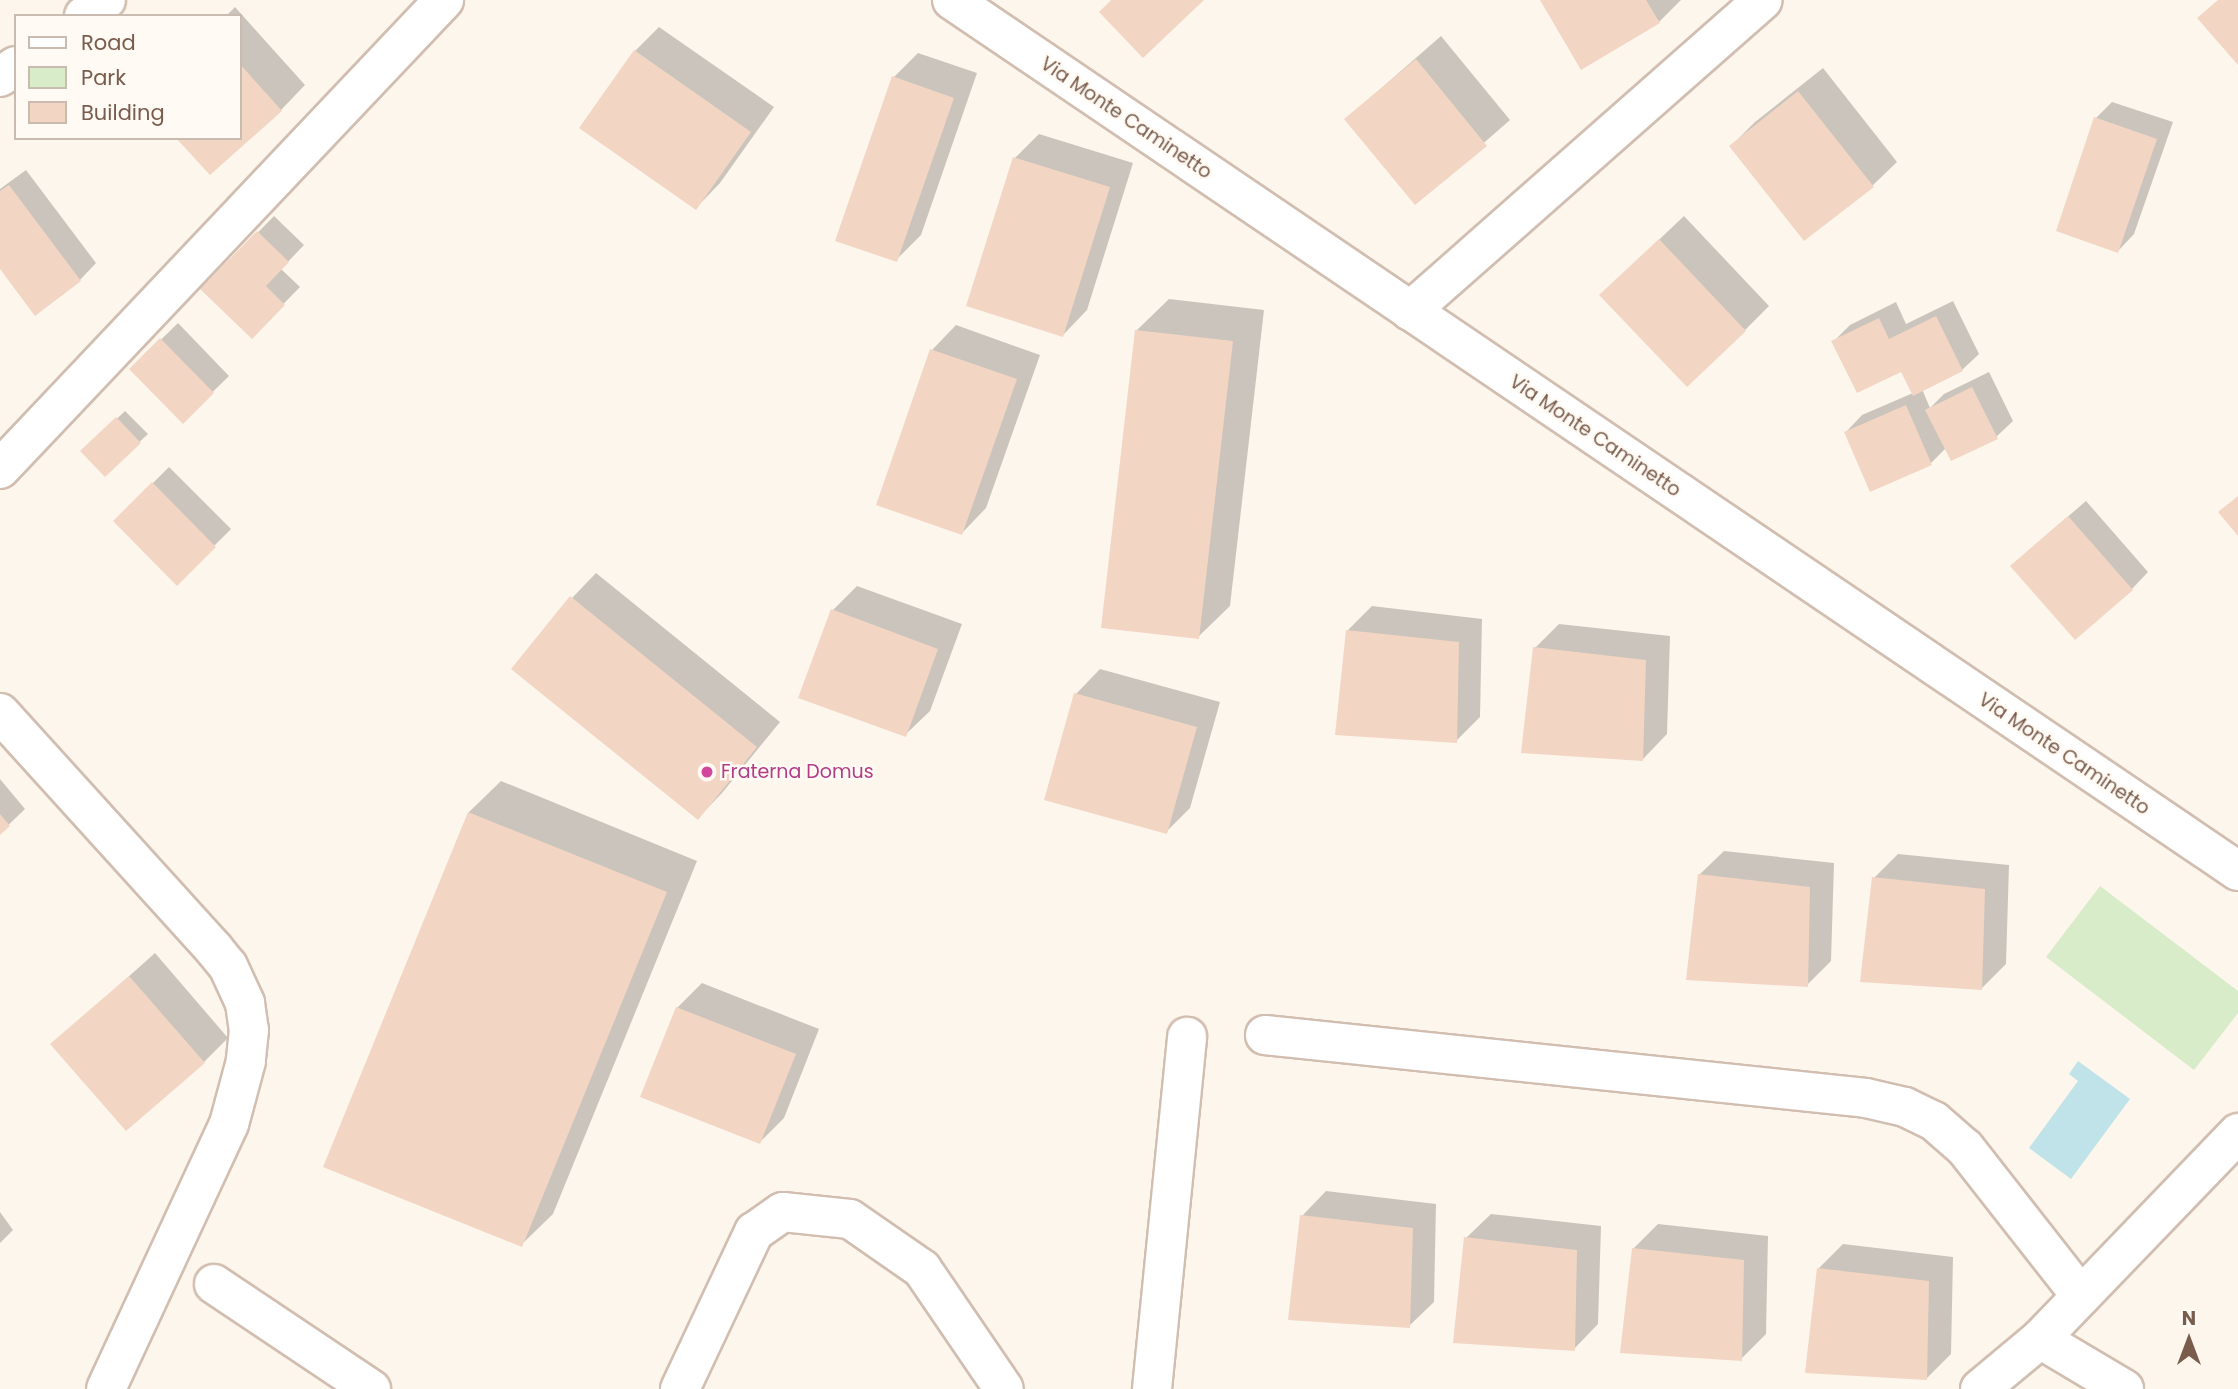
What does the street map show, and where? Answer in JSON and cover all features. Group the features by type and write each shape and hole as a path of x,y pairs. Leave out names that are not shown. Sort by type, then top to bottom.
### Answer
{"street":[{"path":"87,14 106,0"},
{"path":"0,469 444,0"},
{"name":"Via Monte Caminetto","path":"952,0 2238,871"},
{"path":"1410,311 1763,0"},
{"path":"0,713 214,949 228,966 246,1003 249,1030 246,1061 229,1124 106,1389"},
{"path":"1265,1035 1866,1098 1905,1107 1934,1121 1965,1148 2081,1296"},
{"path":"1152,1389 1187,1037"},
{"path":"1980,1389 2040,1339 2238,1133"},
{"path":"680,1389 754,1232 783,1212 850,1219 922,1269 1004,1389"},
{"path":"214,1284 371,1389"},
{"path":"2040,1339 2124,1389"}],"green space":[{"path":"2100,886 2238,991 2238,1013 2194,1070 2046,957"}],"water":[{"path":"2078,1061 2130,1099 2071,1179 2029,1148 2078,1081 2069,1074"}],"building":[{"path":"1111,0 1204,0 1143,58 1099,12"},
{"path":"1540,0 1646,0 1660,23 1581,70"},
{"path":"2218,0 2238,0 2238,65 2197,18"},
{"path":"634,50 751,132 696,210 579,128"},
{"path":"1416,59 1487,146 1415,205 1344,119"},
{"path":"242,66 282,111 210,175 178,140 242,140"},
{"path":"892,76 954,98 897,262 835,241"},
{"path":"1798,91 1874,187 1804,241 1729,146"},
{"path":"2094,117 2157,139 2118,253 2056,231"},
{"path":"1013,157 1110,187 1063,337 966,306"},
{"path":"9,185 81,281 35,316 0,269 0,191"},
{"path":"257,231 289,262 266,286 285,305 252,339 200,289"},
{"path":"1659,239 1746,331 1687,387 1599,295"},
{"path":"1936,316 1963,371 1913,396 1901,372 1857,393 1831,341 1879,318 1889,339"},
{"path":"1135,330 1233,341 1199,639 1101,628"},
{"path":"160,338 214,393 183,424 129,369"},
{"path":"930,349 1017,379 962,535 876,505"},
{"path":"1972,387 1998,439 1951,461 1925,410"},
{"path":"1906,405 1932,465 1870,492 1844,432"},
{"path":"116,417 141,443 105,477 80,451"},
{"path":"152,482 216,547 177,586 113,521"},
{"path":"2238,496 2238,536 2218,512"},
{"path":"2068,516 2133,590 2075,640 2010,566"},
{"path":"570,596 757,747 698,820 511,669"},
{"path":"831,609 938,649 906,737 798,698"},
{"path":"1346,630 1459,642 1457,743 1335,735"},
{"path":"1533,647 1646,660 1643,761 1521,753"},
{"path":"1074,693 1197,727 1167,834 1044,800"},
{"path":"468,812 667,892 522,1247 323,1167"},
{"path":"0,814 10,826 0,835"},
{"path":"1698,874 1810,887 1808,987 1686,980"},
{"path":"1872,877 1985,889 1982,990 1860,982"},
{"path":"129,976 205,1063 126,1131 50,1044"},
{"path":"676,1007 796,1054 760,1144 640,1097"},
{"path":"1300,1215 1413,1228 1410,1328 1288,1320"},
{"path":"1464,1237 1577,1250 1575,1351 1453,1343"},
{"path":"1632,1248 1744,1260 1742,1361 1620,1353"},
{"path":"1817,1268 1929,1281 1927,1380 1805,1373"}],"place":[{"name":"Fraterna Domus","path":"707,772"}]}
